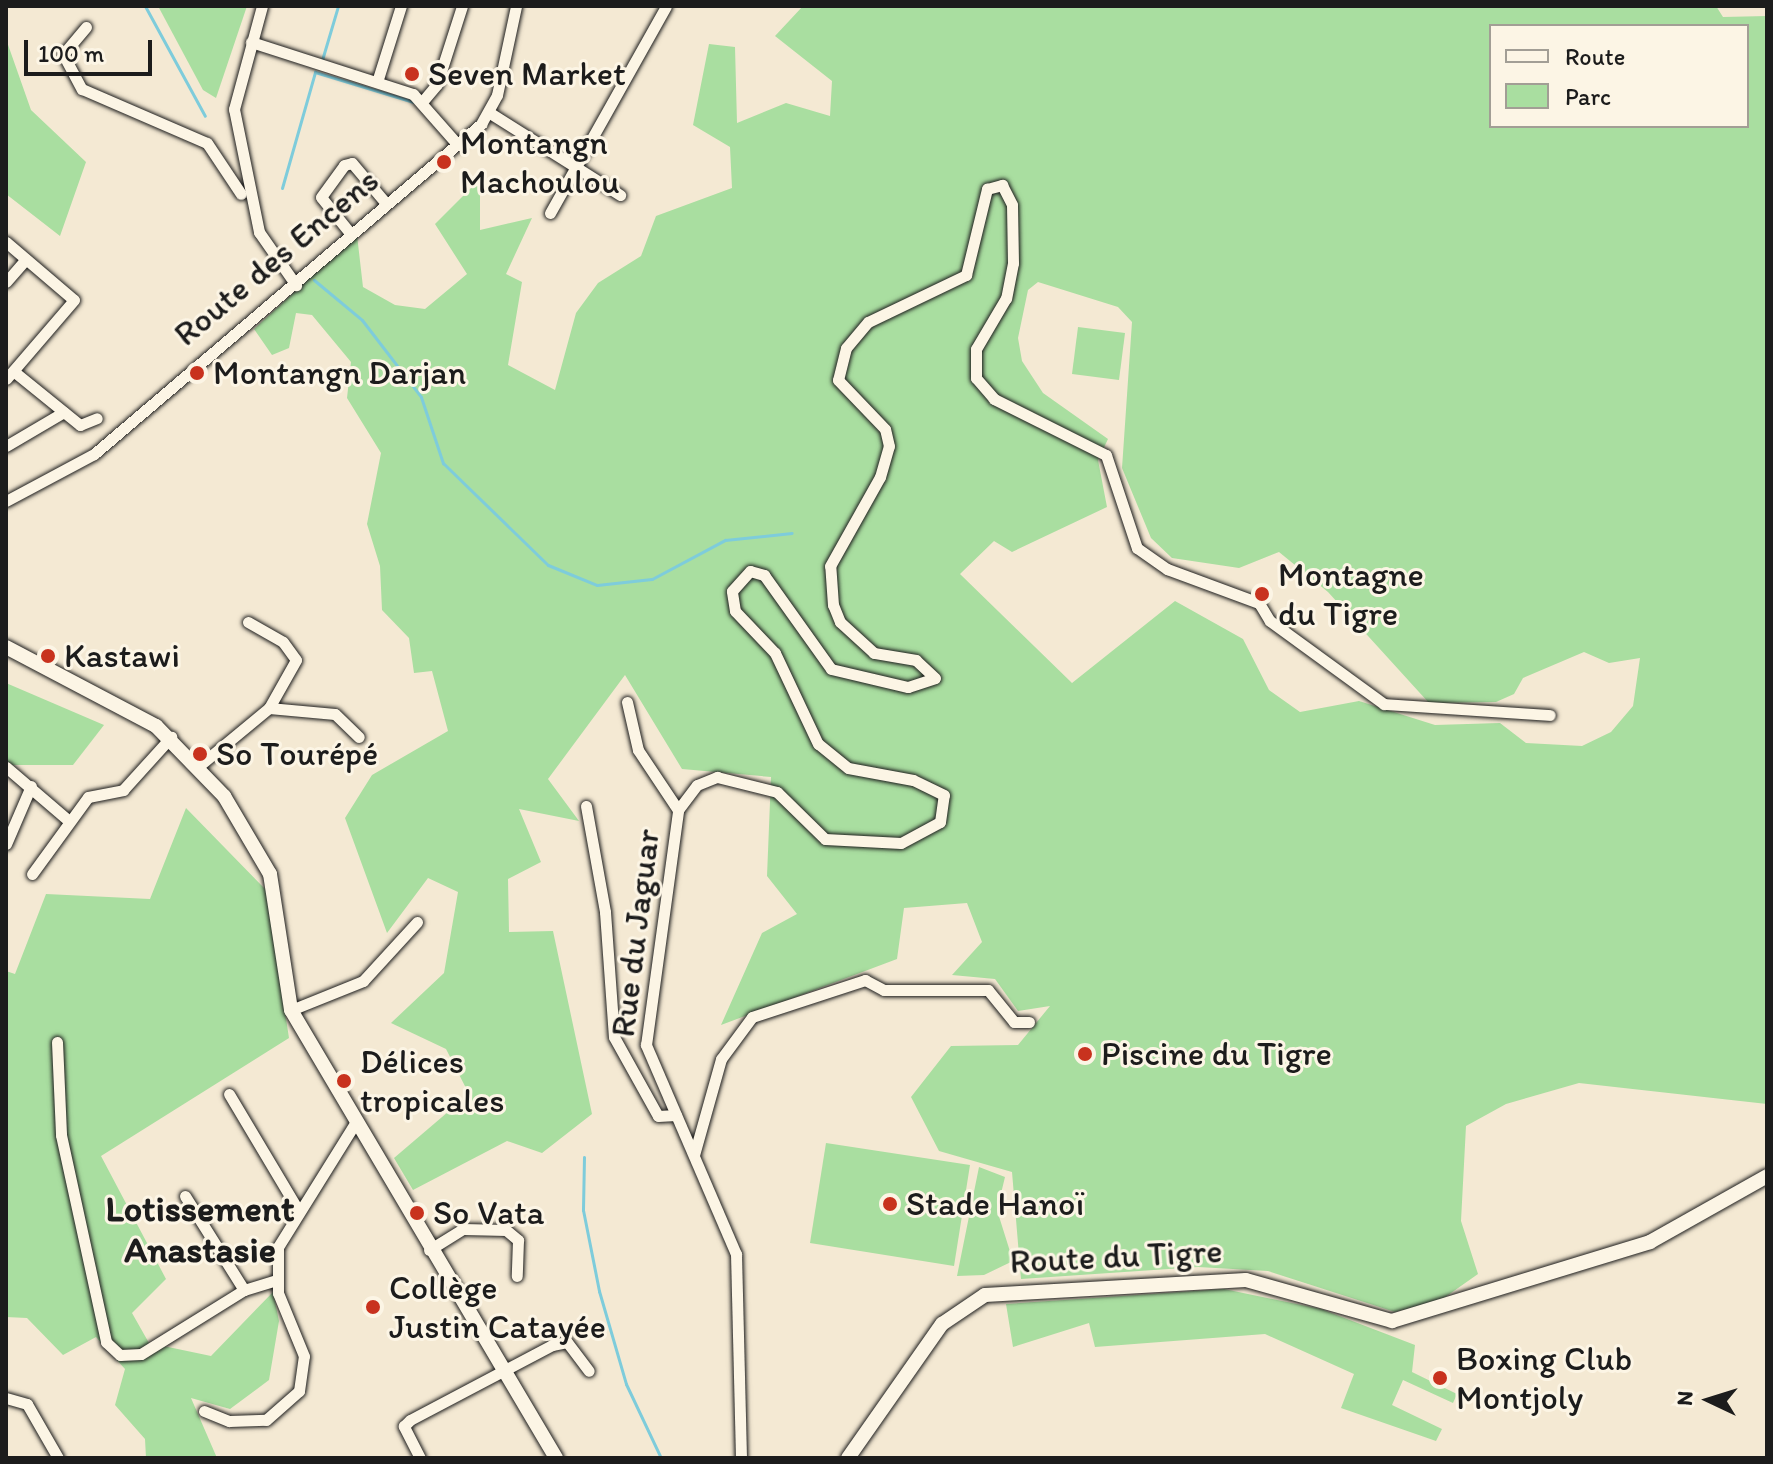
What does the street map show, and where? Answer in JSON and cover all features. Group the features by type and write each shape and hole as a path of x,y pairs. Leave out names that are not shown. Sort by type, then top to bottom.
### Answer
{"main road":[{"path":"6,647 67,673 171,737 200,765 270,874 291,1010 354,1125 556,1458"},
{"name":"Route du Tigre","path":"848,1456 942,1324 985,1295 1246,1280 1392,1321 1650,1242 1767,1176"}],"street":[{"path":"262,6 233,96 259,232 296,285"},
{"path":"377,82 401,6"},
{"path":"422,102 437,84 462,6"},
{"path":"516,6 490,113 581,165 620,195"},
{"path":"550,213 581,165 666,6"},
{"path":"86,27 63,54 82,89 207,143 229,171 241,194"},
{"path":"251,42 377,82 422,102 458,145"},
{"name":"Route des Encens","path":"6,501 94,454 191,365 296,285 384,201 458,145 490,113"},
{"path":"350,233 321,197 344,165 352,163 384,201"},
{"path":"229,171 247,165"},
{"name":"Rue du Jaguar","path":"741,1458 736,1254 646,1040 678,810 697,785 717,777 759,785 784,797 825,839 848,843 901,843 940,822 944,795 913,780 848,768 818,744 775,653 735,611 732,591 750,571 764,575 831,669 908,687 935,678 916,660 874,653 840,622 833,605 830,566 889,458 885,429 838,380 846,348 868,322 966,275 993,183 1002,185 1012,205 1013,263 1006,298 976,349 976,378 994,399 1106,455 1137,548 1167,569 1259,603 1270,621 1384,704 1550,715"},
{"path":"6,242 74,300 11,376 86,427 97,418"},
{"path":"6,282 26,259"},
{"path":"6,446 64,412"},
{"path":"200,765 269,708 296,660 283,642 248,622"},
{"path":"627,702 638,750 678,810"},
{"path":"269,708 335,714 359,737"},
{"path":"32,874 92,794 123,790 171,737"},
{"path":"6,767 69,821"},
{"path":"6,844 31,786"},
{"path":"586,806 605,912 614,1037 658,1116 676,1115"},
{"path":"291,1010 363,981 417,922"},
{"path":"694,1155 721,1059 752,1017 865,980 884,990 988,990 1014,1022 1029,1022"},
{"path":"57,1042 65,1157 106,1342 120,1355 141,1354 244,1290 277,1280"},
{"path":"229,1094 297,1208"},
{"path":"204,1411 229,1421 266,1420 299,1391 304,1356 277,1280 278,1247 297,1208 354,1125"},
{"path":"185,1196 244,1290"},
{"path":"429,1250 476,1228 506,1230 519,1253 517,1276"},
{"path":"420,1458 404,1426 503,1370 567,1342 589,1371"},
{"path":"6,1398 27,1404 58,1458"}],"green space":[{"path":"158,6 247,6 216,98 203,90"},
{"path":"803,6 1716,6 1723,17 1767,16 1767,1104 1579,1083 1506,1104 1466,1126 1461,1221 1478,1274 1441,1300 1395,1312 1268,1271 1198,1267 1021,1279 1012,1172 939,1151 911,1097 951,1046 1018,1045 1050,1006 1018,1011 995,979 952,975 982,942 967,903 904,908 897,959 721,1025 762,933 797,914 767,876 771,777 682,769 625,675 548,779 579,821 519,809 541,862 508,879 509,932 553,931 592,1114 542,1153 507,1141 413,1190 394,1158 469,1094 446,1049 391,1023 444,973 458,892 428,878 387,933 345,818 372,775 448,731 432,671 414,673 409,638 382,610 380,566 367,524 381,453 347,398 351,362 312,315 296,313 289,348 272,355 254,329 357,235 363,287 395,305 425,309 467,274 435,224 480,179 480,230 532,218 506,274 522,282 508,365 555,390 576,313 598,283 641,256 656,216 732,188 730,147 693,125 709,44 735,47 737,123 786,103 830,116 832,81 775,36","holes":["1038,282 1118,307 1132,322 1122,468 1151,538 1172,558 1239,568 1279,552 1328,592 1429,703 1496,702 1514,694 1523,678 1584,652 1609,663 1640,658 1633,706 1611,732 1582,746 1526,743 1500,723 1435,725 1359,701 1300,712 1269,690 1243,639 1175,601 1072,683 960,574 994,541 1012,552 1107,507 1098,460 1108,439 1043,393 1022,361 1018,338 1028,290"]},
{"path":"6,39 31,110 86,162 60,236 6,194"},
{"path":"1078,327 1125,333 1119,380 1072,374"},
{"path":"6,683 104,725 73,765 6,765"},
{"path":"186,808 266,890 289,1038 101,1156 166,1279 132,1313 149,1343 211,1356 273,1292 279,1321 269,1380 230,1409 191,1398 217,1458 146,1458 145,1439 115,1405 125,1369 96,1337 63,1355 27,1318 6,1317 6,971 15,974 46,894 150,899"},
{"name":"Stade Hanoï","path":"826,1143 970,1165 954,1266 810,1243"},
{"path":"979,1167 1005,1177 997,1210 1013,1261 984,1275 957,1276"},
{"path":"1224,1289 1321,1309 1415,1345 1412,1372 1457,1394 1453,1403 1403,1380 1392,1405 1442,1429 1436,1441 1341,1408 1354,1374 1265,1334 1095,1347 1089,1323 1013,1347 1006,1304"}],"waterway":[{"path":"145,6 205,116"},
{"path":"322,60 338,6"},
{"path":"282,188 315,72 414,102"},
{"path":"314,280 362,320 421,397 443,463 548,565 597,585 652,579 725,540 792,533"},
{"path":"584,1157 583,1210 599,1291 626,1384 661,1458"}],"place":[{"name":"Seven Market","path":"412,74"},
{"name":"Montangn Machoulou","path":"444,162"},
{"name":"Montangn Darjan","path":"197,373"},
{"name":"Montagne du Tigre","path":"1262,594"},
{"name":"Kastawi","path":"48,656"},
{"name":"So Tourépé","path":"200,754"},
{"name":"Piscine du Tigre","path":"1085,1054"},
{"name":"Délices tropicales","path":"344,1081"},
{"name":"Stade Hanoï","path":"890,1204"},
{"name":"So Vata","path":"417,1213"},
{"name":"Collège Justin Catayée","path":"373,1307"},
{"name":"Boxing Club Montjoly","path":"1440,1378"}],"district":[{"name":"Lotissement Anastasie","path":"200,1228"}]}
